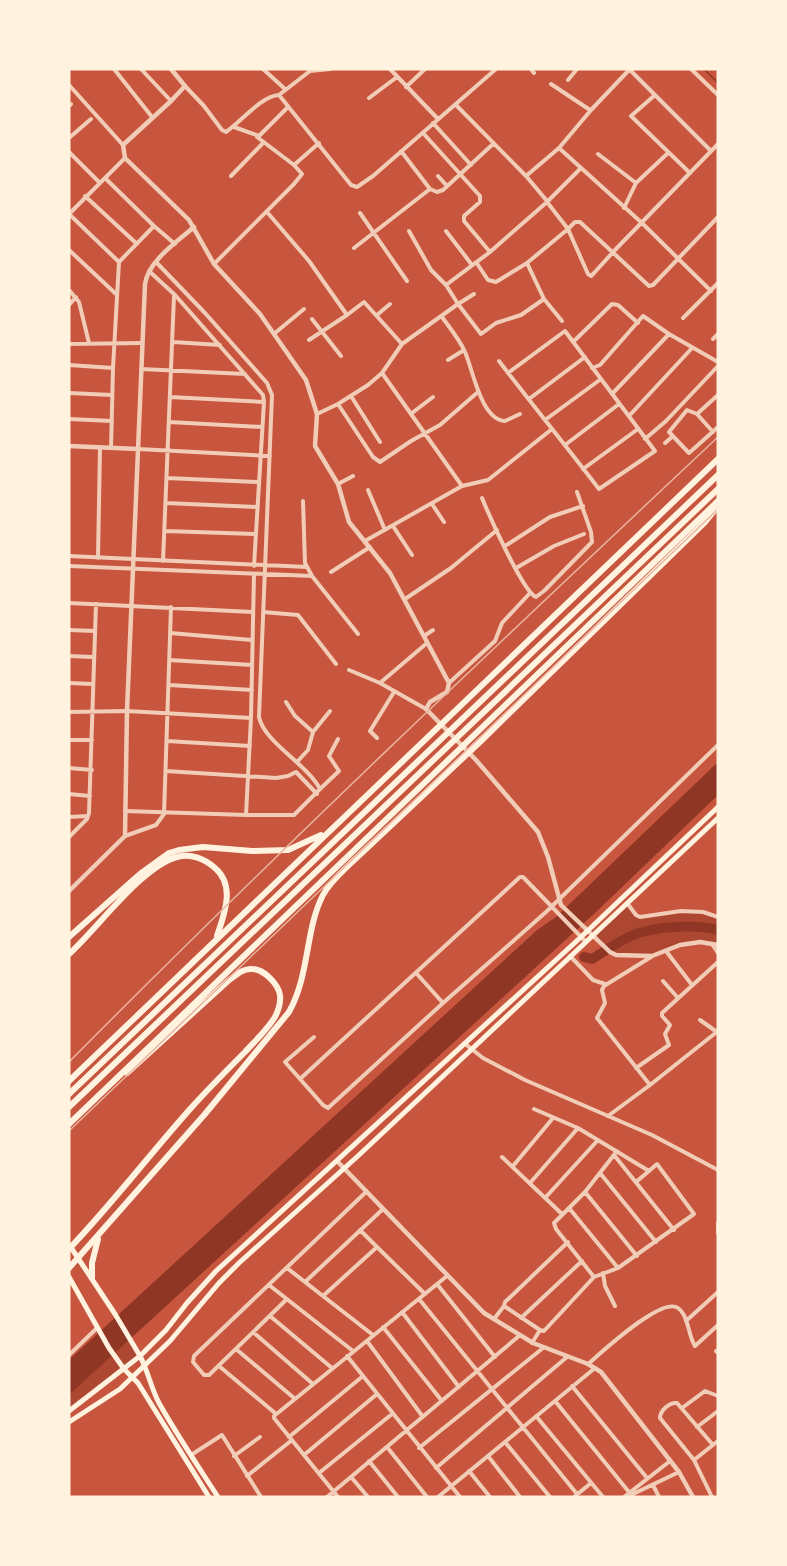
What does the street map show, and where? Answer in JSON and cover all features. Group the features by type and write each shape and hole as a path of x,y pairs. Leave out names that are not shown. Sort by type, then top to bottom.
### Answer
{"highway":[{"path":"69,1081 718,459"},
{"path":"69,1094 718,475"},
{"path":"69,1107 718,489"},
{"path":"71,1122 718,501"},
{"path":"69,1268 290,1012 303,979 314,921 321,899 333,881 597,629 705,522 718,506"},
{"path":"69,937 140,874 169,854 179,850 203,847 252,851 288,850 330,830"},
{"path":"69,954 144,878 165,861 178,857 200,858 209,863 222,876 227,891 227,902 216,939"},
{"path":"70,1247 192,1107 274,1019 280,997 275,985 266,975 252,968 244,970 71,1122"},
{"path":"92,1278 92,1263 99,1235"}],"main road":[{"path":"69,1411 140,1356 166,1330 216,1271 581,937 718,807"},
{"path":"587,931 627,903 718,818"},
{"path":"664,858 669,864"},
{"path":"69,1422 120,1389 134,1377 175,1336 219,1283 239,1263 344,1169 569,956 581,937"},
{"path":"70,1247 135,1347 160,1404 218,1497"},
{"path":"70,1280 97,1328 124,1369 134,1377 209,1497"}],"street":[{"path":"114,69 152,117"},
{"path":"141,69 171,101"},
{"path":"171,69 226,132 264,101 274,95 279,95 310,71 330,69"},
{"path":"263,69 285,89"},
{"path":"390,69 438,119"},
{"path":"406,87 424,69"},
{"path":"279,95 354,187 365,183 496,69"},
{"path":"568,80 577,69"},
{"path":"526,176 559,148 629,69 711,151"},
{"path":"691,69 718,95"},
{"path":"369,98 397,77"},
{"path":"551,84 591,110"},
{"path":"69,85 123,145 125,158 194,227 214,264 260,314 306,380 316,414 315,446 338,484 349,522 390,573 449,683"},
{"path":"123,145 185,86"},
{"path":"655,95 631,116 690,173"},
{"path":"456,105 526,176 547,202 568,229 588,274 591,276 718,144"},
{"path":"257,137 271,126 288,106"},
{"path":"69,138 91,119"},
{"path":"433,123 471,165"},
{"path":"214,264 301,176 301,172 294,165 264,142 234,127"},
{"path":"423,133 481,199 465,216 464,221 490,252"},
{"path":"231,176 264,142"},
{"path":"294,165 319,144"},
{"path":"401,151 430,189 440,192 493,144"},
{"path":"559,148 642,223 711,291"},
{"path":"69,152 100,183"},
{"path":"624,208 636,183 668,153"},
{"path":"598,154 636,183"},
{"path":"119,262 69,214 125,158"},
{"path":"446,285 490,252 547,202 581,168"},
{"path":"438,176 447,186"},
{"path":"105,178 176,244"},
{"path":"354,248 430,189"},
{"path":"85,196 137,244"},
{"path":"267,212 309,261 347,315"},
{"path":"360,213 407,281"},
{"path":"476,262 488,280 496,282 527,262 578,221 649,286 653,285 718,217"},
{"path":"111,448 119,262 154,226"},
{"path":"125,836 127,711 145,284 148,271 194,227"},
{"path":"409,231 431,270 446,285 482,334 496,324 521,315 544,299"},
{"path":"446,231 472,265"},
{"path":"69,250 116,295"},
{"path":"156,262 205,313 271,390 259,720 264,731 297,762 320,789"},
{"path":"527,262 544,299 562,321"},
{"path":"148,271 221,345 263,395 254,566"},
{"path":"683,318 718,283"},
{"path":"69,290 80,302 89,343"},
{"path":"316,414 364,389 382,373 402,344 474,294"},
{"path":"163,561 174,295"},
{"path":"69,305 76,297"},
{"path":"309,340 364,302 402,344"},
{"path":"377,315 390,304"},
{"path":"573,342 612,304 618,305 638,322"},
{"path":"274,333 304,309"},
{"path":"592,368 600,364 643,316 718,364 666,421 645,439"},
{"path":"442,317 464,350 478,392 485,404 500,421 506,421 520,414"},
{"path":"312,319 341,356"},
{"path":"499,361 508,373 529,399 552,429 565,445 583,469 599,489 655,452 566,331 508,373"},
{"path":"612,394 669,334"},
{"path":"714,339 718,334"},
{"path":"69,344 142,342"},
{"path":"173,342 221,345"},
{"path":"629,417 692,348"},
{"path":"448,360 464,350"},
{"path":"529,399 585,357"},
{"path":"69,365 113,368"},
{"path":"141,369 246,374"},
{"path":"382,373 462,486"},
{"path":"545,420 601,379"},
{"path":"338,404 378,462 384,461 411,441 440,425 478,392"},
{"path":"69,393 112,395"},
{"path":"697,414 718,395"},
{"path":"351,396 380,442"},
{"path":"170,397 264,402"},
{"path":"412,413 433,397"},
{"path":"565,445 619,404"},
{"path":"713,432 697,414 687,410 669,432 689,453 713,432 718,427"},
{"path":"69,419 111,421"},
{"path":"169,422 262,427"},
{"path":"365,542 462,486 488,480 552,429"},
{"path":"583,469 638,429"},
{"path":"664,443 673,436"},
{"path":"69,446 270,456"},
{"path":"98,558 100,448"},
{"path":"338,484 353,477"},
{"path":"166,478 258,482"},
{"path":"368,490 384,530"},
{"path":"482,498 516,568 530,593 535,597 539,596 592,542 577,492"},
{"path":"303,501 303,548 307,567 358,634"},
{"path":"166,503 257,507"},
{"path":"432,504 444,522"},
{"path":"505,546 550,517 583,506"},
{"path":"393,526 412,555"},
{"path":"405,599 450,568 497,530"},
{"path":"165,531 255,534"},
{"path":"516,568 554,546 584,534"},
{"path":"331,572 370,548"},
{"path":"69,556 264,567 307,567"},
{"path":"69,566 312,576"},
{"path":"246,815 252,690 254,574"},
{"path":"427,710 430,702 447,692 449,683 495,640 502,623 530,593"},
{"path":"69,603 253,612"},
{"path":"69,837 88,816 92,770 92,684 96,604"},
{"path":"69,891 125,836 156,825 164,814 171,608"},
{"path":"263,612 298,615 336,664"},
{"path":"69,630 95,631"},
{"path":"424,636 433,630"},
{"path":"170,633 252,640"},
{"path":"380,683 427,643"},
{"path":"69,656 93,657"},
{"path":"169,660 252,665"},
{"path":"349,670 380,683 427,710 476,760 538,832 552,868 559,902 587,931 616,955 652,956"},
{"path":"69,683 92,684"},
{"path":"169,685 252,690"},
{"path":"377,738 370,731 394,692"},
{"path":"286,702 295,716 313,732"},
{"path":"69,711 127,711 251,718"},
{"path":"297,762 308,750 313,732 330,711"},
{"path":"125,811 164,814 294,815 339,771 329,756 338,739"},
{"path":"69,740 92,740"},
{"path":"167,741 250,746"},
{"path":"314,1037 285,1062 327,1108 331,1107 442,1003 551,906 559,902 718,744"},
{"path":"69,768 92,770"},
{"path":"166,771 276,778 296,772 317,794"},
{"path":"69,794 90,796"},
{"path":"69,817 88,816"},
{"path":"300,1079 520,877 581,937"},
{"path":"627,903 640,917 681,911 703,912 718,917"},
{"path":"650,1085 597,1018 605,1003 602,989 635,965 681,945 700,942 718,945"},
{"path":"712,945 718,953"},
{"path":"666,951 692,985"},
{"path":"569,956 593,980 606,984"},
{"path":"630,956 635,965"},
{"path":"636,1068 669,1045 665,1034 670,1025 662,1014 718,962"},
{"path":"417,974 442,1003"},
{"path":"663,981 678,998"},
{"path":"608,1116 717,1032 700,1020"},
{"path":"464,1043 483,1058 525,1080 652,1135 718,1170"},
{"path":"534,1109 578,1128 616,1153 650,1171"},
{"path":"513,1166 553,1118"},
{"path":"530,1183 578,1128"},
{"path":"545,1198 598,1140"},
{"path":"594,1277 554,1224 585,1192 616,1153"},
{"path":"616,1153 674,1230"},
{"path":"502,1157 562,1214"},
{"path":"337,1161 473,1304 519,1336 543,1348 588,1364 605,1377 679,1472 693,1497"},
{"path":"504,1306 540,1330 545,1330 594,1277 618,1268 694,1214 657,1164 636,1182"},
{"path":"600,1173 656,1242"},
{"path":"287,1299 206,1376 193,1362 193,1359 366,1192"},
{"path":"585,1192 637,1256"},
{"path":"305,1282 382,1209"},
{"path":"568,1209 618,1268"},
{"path":"718,1223 718,1233"},
{"path":"360,1230 425,1294"},
{"path":"494,1319 505,1302 568,1242"},
{"path":"322,1296 377,1247"},
{"path":"521,1318 582,1261"},
{"path":"287,1268 373,1335"},
{"path":"603,1273 605,1286 615,1305"},
{"path":"338,1497 274,1418 275,1413 447,1276"},
{"path":"437,1284 495,1357"},
{"path":"269,1285 353,1351"},
{"path":"686,1321 718,1292"},
{"path":"419,1299 576,1496 591,1483"},
{"path":"588,1364 644,1319 667,1306 678,1308 686,1321 693,1344 696,1346 718,1324"},
{"path":"402,1312 459,1386"},
{"path":"270,1316 332,1368"},
{"path":"383,1327 442,1401"},
{"path":"69,1355 97,1328"},
{"path":"532,1343 540,1330"},
{"path":"253,1332 313,1384"},
{"path":"327,1497 519,1336"},
{"path":"366,1341 423,1417"},
{"path":"419,1448 543,1348"},
{"path":"236,1349 294,1398"},
{"path":"347,1356 460,1497"},
{"path":"436,1468 567,1357"},
{"path":"219,1365 275,1413"},
{"path":"438,1497 595,1368"},
{"path":"247,1476 363,1376"},
{"path":"572,1386 647,1478"},
{"path":"682,1408 705,1391 718,1395"},
{"path":"304,1455 377,1394"},
{"path":"555,1401 631,1494"},
{"path":"712,1497 694,1460 660,1418 662,1411 672,1403 677,1403 713,1445"},
{"path":"697,1427 718,1411"},
{"path":"319,1473 392,1414"},
{"path":"536,1416 603,1497"},
{"path":"191,1455 222,1435 261,1497"},
{"path":"234,1456 260,1437"},
{"path":"694,1460 718,1441"},
{"path":"505,1442 550,1497"},
{"path":"387,1446 426,1497"},
{"path":"488,1456 520,1497"},
{"path":"369,1461 398,1497"},
{"path":"631,1494 647,1478 670,1461"},
{"path":"469,1471 490,1497"},
{"path":"625,1497 679,1472"},
{"path":"351,1477 368,1497"},
{"path":"653,1485 659,1497"}],"shaded area":[{"path":"718,762 718,795 596,912 69,1395 69,1360 537,930 556,917"},
{"path":"627,903 636,916 688,912 718,917 718,945 700,942 681,945 652,956 616,955 591,935"},
{"path":"130,1338 140,1356 69,1412 69,1395"}],"waterway":[{"path":"704,69 718,83"},
{"path":"584,957 592,959 628,937 643,932 687,927 718,930"}],"tram line":[{"path":"69,1131 718,509"}],"railway":[{"path":"69,1062 309,825 718,437"}]}
